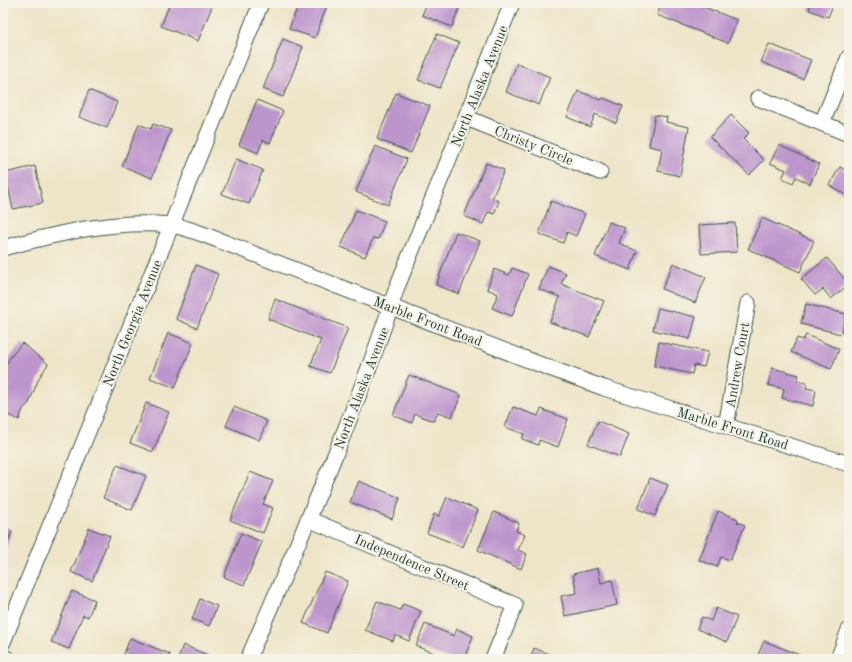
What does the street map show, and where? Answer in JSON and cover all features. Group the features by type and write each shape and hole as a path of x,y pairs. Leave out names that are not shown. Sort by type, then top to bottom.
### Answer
{"street":[{"name":"North Georgia Avenue","path":"3,642 260,3"},
{"name":"North Alaska Avenue","path":"248,659 308,519 384,330 397,287 467,118 512,3"},
{"path":"822,123 849,57"},
{"path":"758,98 849,134"},
{"name":"Christy Circle","path":"467,118 600,172"},
{"name":"Marble Front Road","path":"3,248 41,238 110,225 171,225 205,235 604,388 849,464"},
{"name":"Andrew Court","path":"726,426 748,303"},
{"name":"Independence Street","path":"308,519 515,605 493,659"},
{"path":"838,659 849,630"},
{"path":"3,657 8,659"}],"building":[{"path":"170,3 213,4 198,41 161,26"},
{"path":"299,3 328,3 315,38 289,29"},
{"path":"427,3 461,3 452,27 422,15"},
{"path":"464,3 474,3 472,7"},
{"path":"662,3 694,3 737,20 728,43 657,15"},
{"path":"811,3 834,3 828,17 809,10"},
{"path":"437,34 459,43 440,88 418,80"},
{"path":"283,39 303,47 283,97 263,89"},
{"path":"769,44 811,60 803,79 761,62"},
{"path":"517,63 550,77 539,105 506,92"},
{"path":"89,90 117,102 107,128 79,117"},
{"path":"578,91 601,100 603,98 623,106 616,123 595,114 590,127 567,117"},
{"path":"396,93 430,106 411,153 377,139"},
{"path":"257,100 283,111 270,143 263,140 258,153 239,145"},
{"path":"655,115 667,117 666,122 689,127 680,176 658,171 662,149 649,146"},
{"path":"731,115 749,133 743,139 764,160 749,175 710,137"},
{"path":"139,124 151,129 153,124 171,130 152,178 122,166"},
{"path":"779,145 819,164 810,184 796,177 793,183 782,178 786,170 770,163"},
{"path":"375,146 407,159 388,205 356,192"},
{"path":"236,159 263,170 249,204 222,194"},
{"path":"486,163 504,170 492,199 499,201 494,214 488,212 483,224 464,216"},
{"path":"35,166 43,203 13,209 5,173"},
{"path":"840,167 849,172 849,197 829,185"},
{"path":"551,201 585,214 576,236 567,232 563,243 539,234"},
{"path":"356,210 385,221 378,239 373,238 365,257 341,247"},
{"path":"762,218 814,241 800,272 748,249"},
{"path":"609,222 625,228 619,243 637,251 630,270 595,256"},
{"path":"735,223 737,252 701,254 699,225"},
{"path":"456,232 480,241 459,294 436,285"},
{"path":"827,258 849,284 831,299 823,289 815,295 801,279"},
{"path":"673,263 706,277 695,303 662,289"},
{"path":"196,265 218,274 197,328 176,319"},
{"path":"548,266 566,273 561,284 604,301 589,337 550,322 560,297 539,289"},
{"path":"512,268 528,274 512,316 492,308 498,294 487,289 494,269 509,275"},
{"path":"275,299 348,328 330,373 310,366 321,340 268,319"},
{"path":"806,304 846,314 841,334 801,324"},
{"path":"658,308 696,317 690,339 653,330"},
{"path":"168,333 193,343 175,388 150,378"},
{"path":"806,335 839,349 831,369 791,352 797,338 803,340"},
{"path":"659,342 708,352 704,367 694,365 692,374 654,366"},
{"path":"22,343 48,364 39,378 29,403 23,409 19,420 3,413 3,370 9,359"},
{"path":"772,368 799,375 797,381 807,383 806,388 816,390 813,406 782,398 784,389 768,385"},
{"path":"409,375 461,395 452,417 438,412 434,421 415,414 412,423 393,415"},
{"path":"146,403 169,412 153,452 130,443"},
{"path":"234,407 267,421 259,440 226,426"},
{"path":"513,407 538,416 541,409 568,419 558,447 539,440 538,445 522,439 524,434 505,427"},
{"path":"598,421 629,434 620,457 588,444"},
{"path":"117,465 146,476 132,510 103,498"},
{"path":"250,472 273,481 263,504 273,508 263,533 230,520"},
{"path":"650,478 668,485 655,516 638,509"},
{"path":"359,481 400,498 392,519 350,502"},
{"path":"447,497 478,510 463,547 427,533 434,514 439,516"},
{"path":"718,511 738,519 737,522 745,525 730,560 721,557 717,567 699,560"},
{"path":"494,512 519,523 516,531 525,535 518,550 527,554 521,569 478,550"},
{"path":"3,527 12,531 5,550 3,550"},
{"path":"89,528 110,536 92,581 71,572"},
{"path":"241,533 262,542 244,585 224,577"},
{"path":"598,568 601,583 612,580 617,605 565,616 561,596 577,593 573,574"},
{"path":"325,572 348,581 327,633 303,623"},
{"path":"72,591 95,600 88,617 83,615 69,649 51,642"},
{"path":"200,599 217,606 209,626 192,619"},
{"path":"377,601 400,610 403,604 421,611 409,641 395,635 393,641 365,630"},
{"path":"716,608 737,617 727,642 697,629 702,617 711,621"},
{"path":"425,624 454,636 457,629 473,636 464,659 449,659 416,646"},
{"path":"130,638 170,654 168,659 122,659"},
{"path":"764,641 810,659 767,659 758,655"},
{"path":"183,645 212,657 211,659 178,659"},
{"path":"534,648 561,659 530,659"}]}
